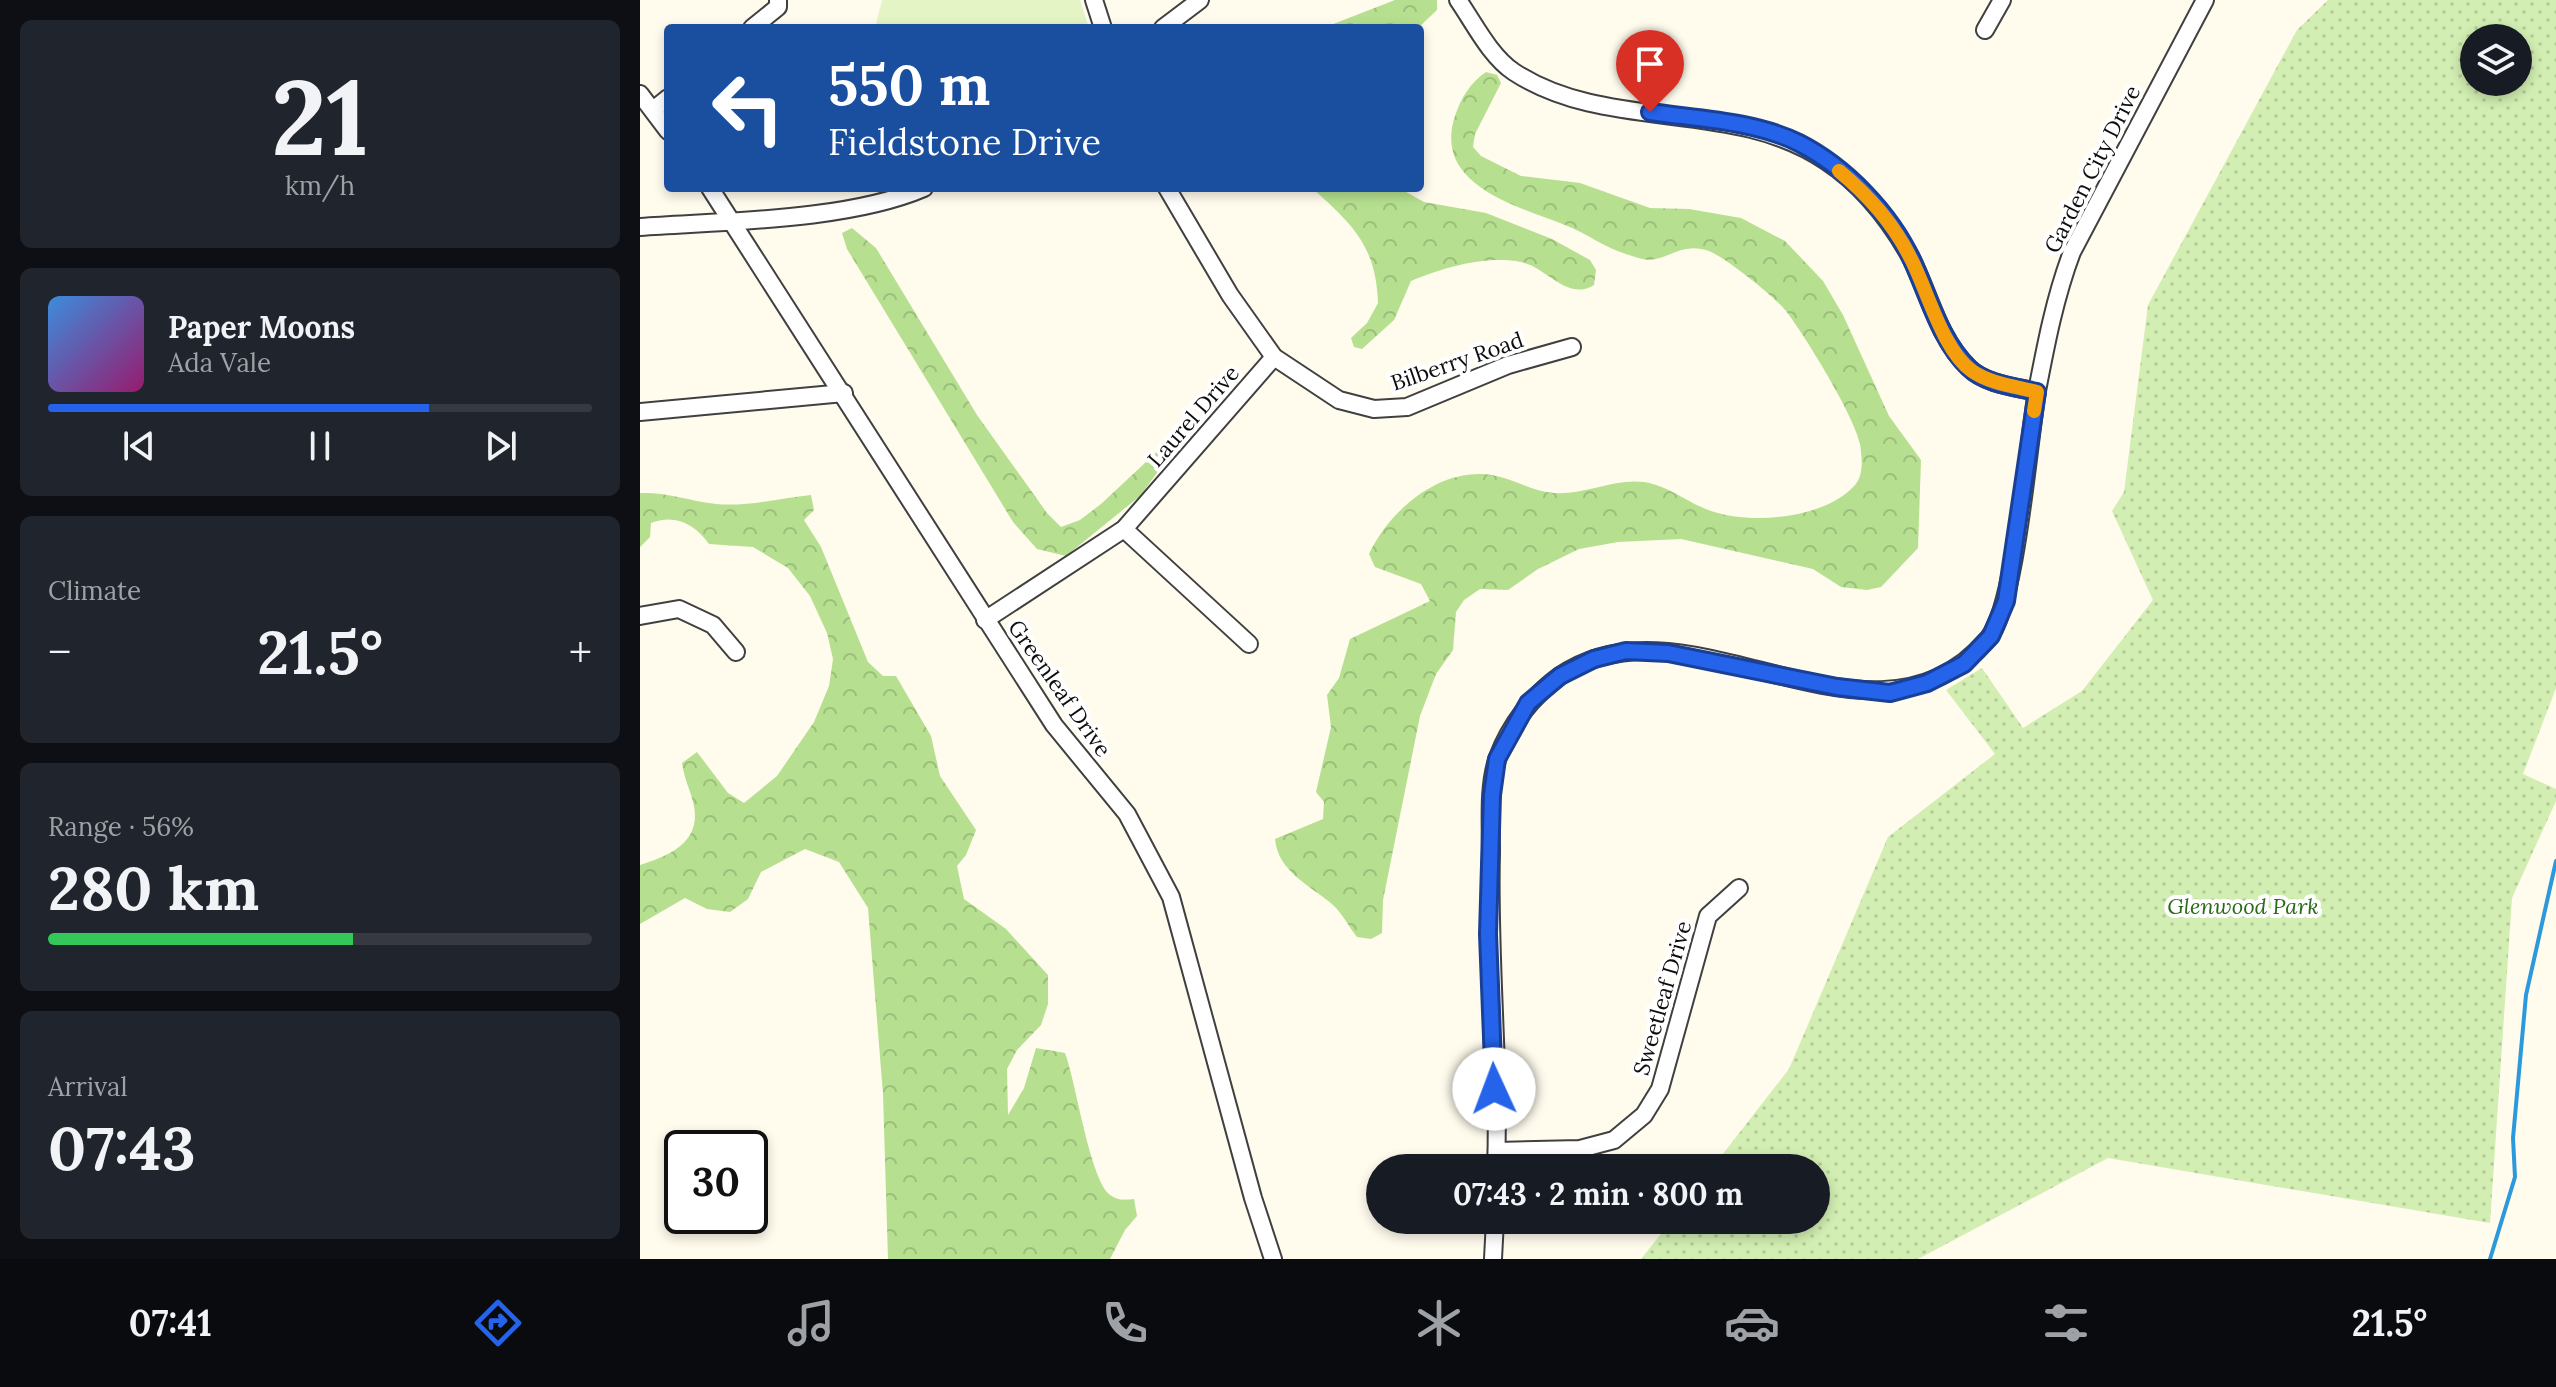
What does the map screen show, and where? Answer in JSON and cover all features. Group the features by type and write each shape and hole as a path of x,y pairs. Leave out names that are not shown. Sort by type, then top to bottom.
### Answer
{"street":[{"path":"757,24 778,7 778,0"},
{"path":"1094,0 1102,24"},
{"path":"1168,24 1200,0"},
{"path":"1458,0 1491,48 1511,70 1541,86 1596,103 1760,130 1798,143 1829,162 1882,214 1910,256 1953,347 1970,370 1993,381 2037,392"},
{"path":"1985,30 2002,0"},
{"name":"Garden City Drive","path":"1497,1154 1488,934 1492,795 1497,759 1528,703 1560,676 1594,659 1626,651 1668,653 1837,687 1890,693 1927,683 1964,664 1991,636 2006,601 2037,392 2059,287 2072,252 2205,0"},
{"path":"640,94 664,125"},
{"path":"653,110 664,101"},
{"name":"Greenleaf Drive","path":"713,192 1054,725 1127,814 1171,897 1253,1198 1273,1259"},
{"path":"640,227 734,221 871,203 910,192"},
{"path":"1169,192 1230,295 1274,357"},
{"name":"Bilberry Road","path":"1274,357 1339,400 1374,409 1407,407 1508,365 1572,347"},
{"name":"Laurel Drive","path":"985,620 1124,529 1274,357"},
{"path":"640,412 844,393"},
{"path":"1124,529 1249,644"},
{"path":"640,616 679,609 713,625 736,652"},
{"name":"Sweetleaf Drive","path":"1538,1154 1580,1149 1614,1140 1644,1115 1660,1089 1708,916 1739,888"},
{"path":"1493,1259 1494,1234"}],"green space":[{"path":"882,0 1080,0 1088,24 876,24"},
{"path":"1395,0 1437,0 1437,10 1422,24 1333,24"},
{"name":"Glenwood Park","path":"2328,0 2556,0 2556,688 2523,774 2556,789 2556,801 2512,898 2490,1223 2108,1158 1918,1259 1641,1259 1661,1234 1830,1234 1830,1154 1723,1154 1789,1069 1888,837 1995,754 1946,690 1982,668 2023,728 2082,691 2153,600 2112,511 2124,492 2148,305 2297,30"},
{"path":"1486,72 1497,75 1501,83 1475,134 1473,147 1481,156 1521,176 1580,183 1650,208 1689,209 1741,218 1785,241 1823,281 1843,315 1889,416 1921,460 1918,548 1881,587 1867,590 1841,587 1813,569 1681,539 1618,542 1579,549 1538,569 1508,590 1480,589 1464,600 1456,612 1453,650 1436,674 1420,716 1383,900 1382,933 1371,939 1357,937 1336,908 1296,877 1282,860 1275,839 1323,819 1324,802 1316,792 1331,727 1327,695 1339,678 1350,639 1430,601 1421,584 1375,567 1369,554 1401,510 1431,487 1465,475 1483,474 1554,493 1577,492 1622,482 1644,482 1662,487 1711,511 1746,518 1766,518 1807,512 1825,505 1855,485 1861,471 1861,449 1856,431 1816,356 1786,311 1738,269 1709,251 1692,248 1657,259 1638,258 1503,200 1467,176 1456,159 1451,140 1455,116 1467,91"},
{"path":"1316,192 1406,192 1424,202 1486,213 1552,239 1590,260 1596,270 1594,285 1575,289 1530,265 1507,260 1450,267 1411,281 1394,320 1362,349 1354,347 1351,338 1367,323 1378,303 1376,283 1367,251 1339,213"},
{"path":"852,228 876,248 977,415 1047,513 1061,527 1080,520 1101,504 1192,419 1194,422 1140,496 1066,556 1037,549 1013,522 847,249 842,233"},
{"path":"640,493 728,505 811,495 814,510 804,520 821,547 868,662 883,676 896,676 931,736 940,776 976,830 966,855 957,866 964,899 1006,929 1048,975 1048,1004 1041,1025 1017,1050 1007,1069 1008,1115 1024,1088 1036,1048 1065,1053 1090,1151 1103,1186 1116,1198 1134,1199 1137,1216 1125,1230 1110,1259 888,1259 883,1094 868,908 839,862 805,849 761,872 748,899 730,912 707,909 685,898 640,924 640,865 680,846 692,830 695,819 682,763 697,752 728,793 744,803 777,776 814,722 829,686 833,659 827,633 810,596 788,568 753,547 709,544 691,526 668,519 651,523 650,537 640,547"}],"waterway":[{"path":"2490,1259 2515,1177 2513,1138 2526,995 2556,861"}],"slow traffic":[{"path":"1839,171 1882,214 1910,256 1933,310 1970,370 1993,381 2037,392 2034,411"}],"route":[{"path":"1494,1089 1488,934 1492,795 1497,759 1528,703 1560,676 1594,659 1626,651 1668,653 1837,687 1890,693 1927,683 1964,664 1991,636 2006,601 2037,392 1993,381 1970,370 1933,310 1910,256 1882,214 1856,185 1829,162 1798,143 1760,130 1650,112"}]}
